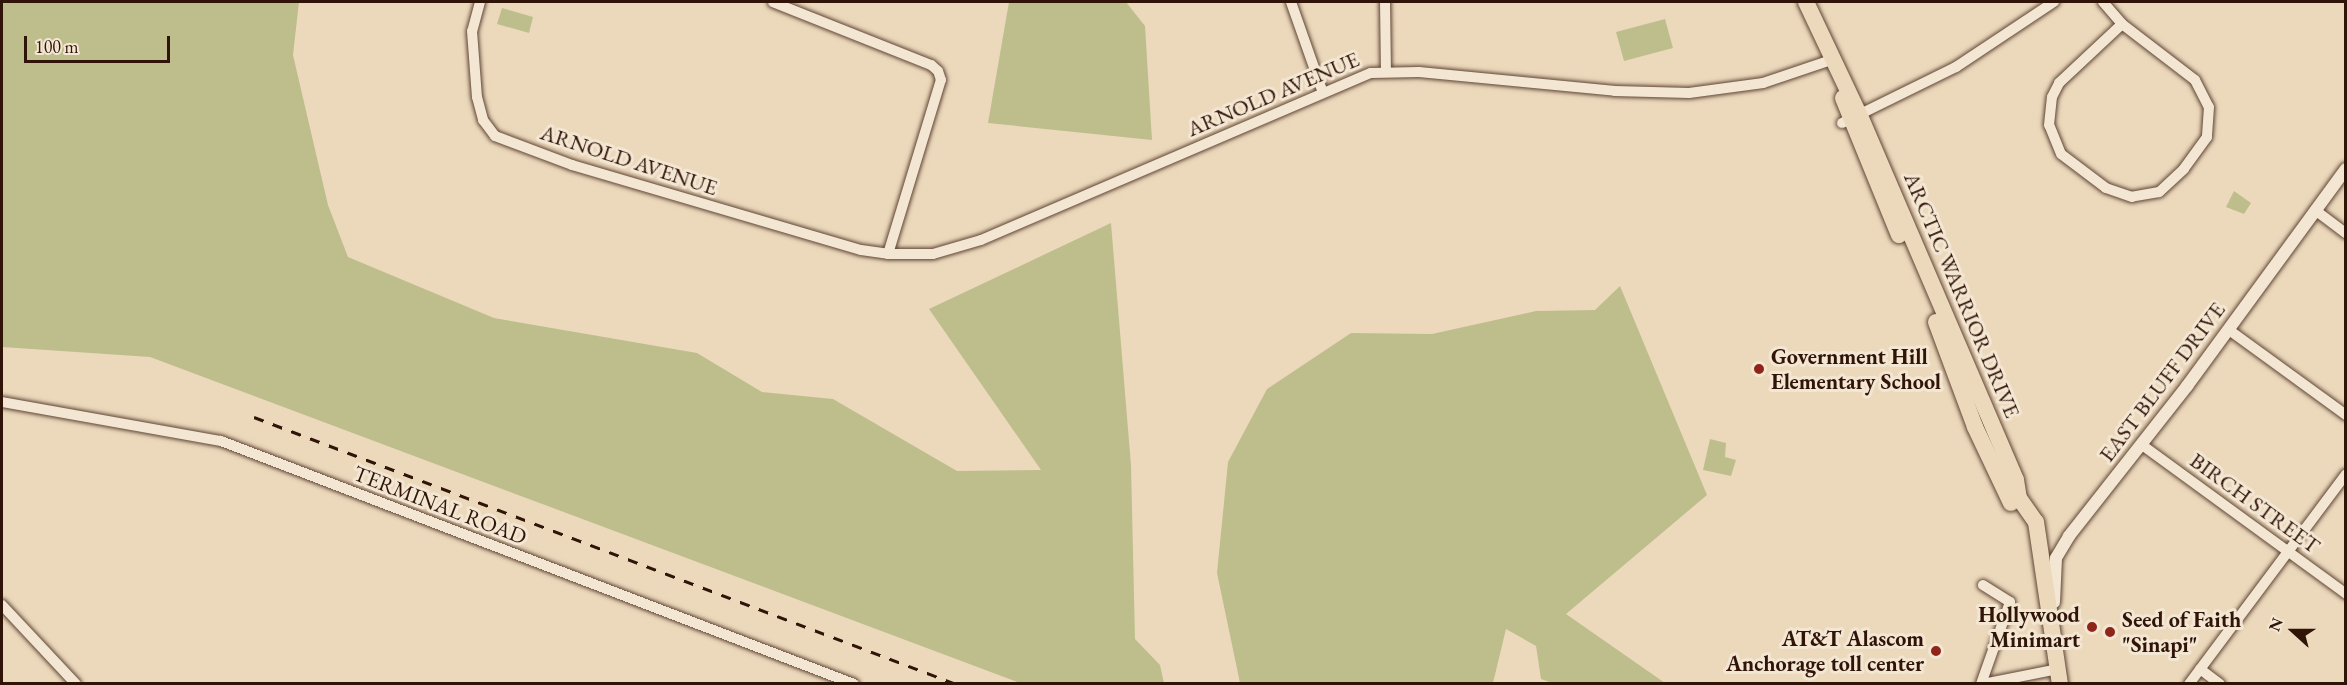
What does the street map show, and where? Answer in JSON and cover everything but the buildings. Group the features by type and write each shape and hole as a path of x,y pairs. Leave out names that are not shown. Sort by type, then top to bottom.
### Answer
{"main road":[{"name":"ARCTIC WARRIOR DRIVE","path":"1806,2 1831,60 1850,120 2016,480 2019,498 2036,522 2038,551 2059,676"}],"street":[{"name":"ARNOLD AVENUE","path":"480,2 472,31 477,97 483,120 495,136 572,165 861,250 888,254 933,254 981,240 1323,93 1386,71 1615,91 1689,93 1763,83 1831,60"},
{"path":"773,2 931,65 938,71 941,80 888,254"},
{"path":"1291,2 1323,93"},
{"path":"1385,2 1386,71"},
{"path":"1850,120 1956,67 2054,2"},
{"path":"2103,2 2122,24 2195,80 2203,90 2210,125 2201,149 2170,184 2159,192 2132,197 2106,188 2061,154 2049,125 2052,97 2059,83 2122,24"},
{"name":"EAST BLUFF DRIVE","path":"2053,633 2056,558 2229,330 2346,169"},
{"path":"2315,210 2346,233"},
{"path":"2229,330 2346,415"},
{"name":"TERMINAL ROAD","path":"2,402 221,441 854,684"},
{"name":"BIRCH STREET","path":"2142,445 2346,594"},
{"path":"2189,684 2346,474"},
{"path":"1983,585 2010,602 1982,684 2059,676"},
{"path":"2,606 76,684"},
{"path":"2200,669 2220,684"}],"green space":[{"path":"2,2 299,2 293,55 328,205 348,257 494,318 697,353 762,392 833,399 957,471 1041,470 929,309 1111,223 1131,465 1135,639 1160,665 1164,683 1020,683 150,357 2,347"},
{"path":"1009,2 1126,2 1145,26 1152,140 988,123"},
{"path":"502,8 533,17 529,33 497,24"},
{"path":"1665,19 1673,48 1624,61 1616,32"},
{"path":"2234,191 2251,203 2244,214 2226,207"},
{"path":"1620,286 1707,495 1566,614 1665,683 1552,683 1541,679 1536,646 1506,629 1493,683 1240,683 1217,573 1228,462 1267,389 1351,333 1432,334 1536,311 1595,310"},
{"path":"1710,439 1726,443 1725,457 1736,460 1731,476 1703,470"}],"railway":[{"path":"254,417 956,684"}],"place":[{"name":"Government Hill Elementary School","path":"1759,369"},
{"name":"Hollywood Minimart","path":"2092,627"},
{"name":"Seed of Faith \"Sinapi\"","path":"2110,632"},
{"name":"AT&T Alascom Anchorage toll center","path":"1936,651"}]}
